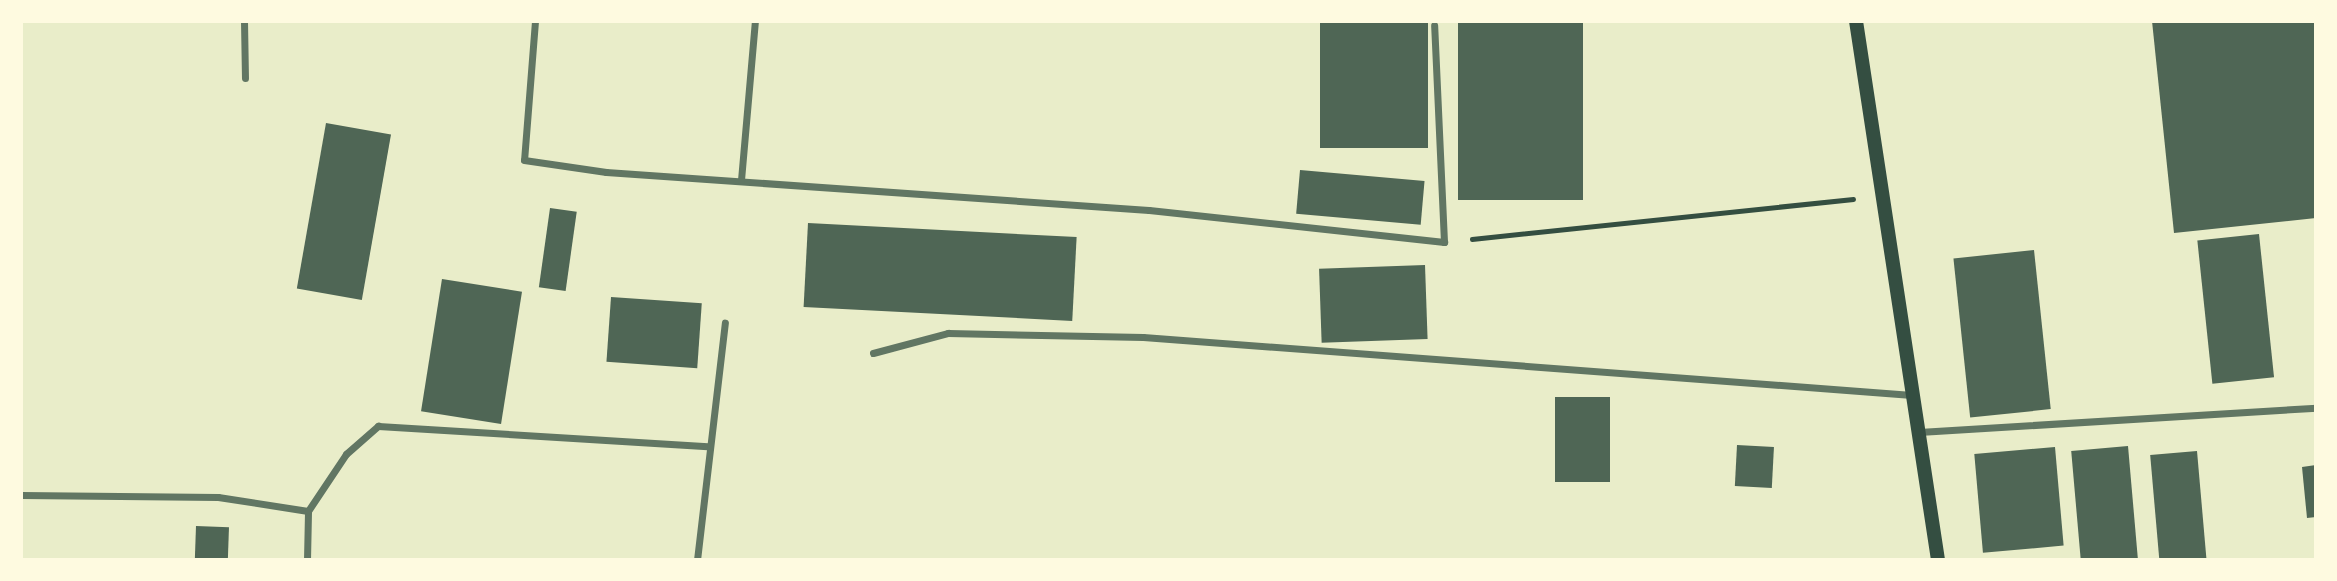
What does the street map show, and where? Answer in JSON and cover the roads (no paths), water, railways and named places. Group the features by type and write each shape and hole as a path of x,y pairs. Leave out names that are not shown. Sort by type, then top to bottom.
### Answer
{"main road":[{"path":"1856,21 1878,196 1938,560"}],"street":[{"path":"244,21 245,78"},
{"path":"535,21 524,160 741,180 1149,210 1444,242 1434,25"},
{"path":"741,180 755,21"},
{"path":"698,560 707,446 725,323"},
{"path":"873,353 948,333 1143,337 1912,395"},
{"path":"1919,432 2316,408"},
{"path":"307,560 308,511 346,454 379,426 707,446"},
{"path":"21,495 218,497 308,511"}]}
